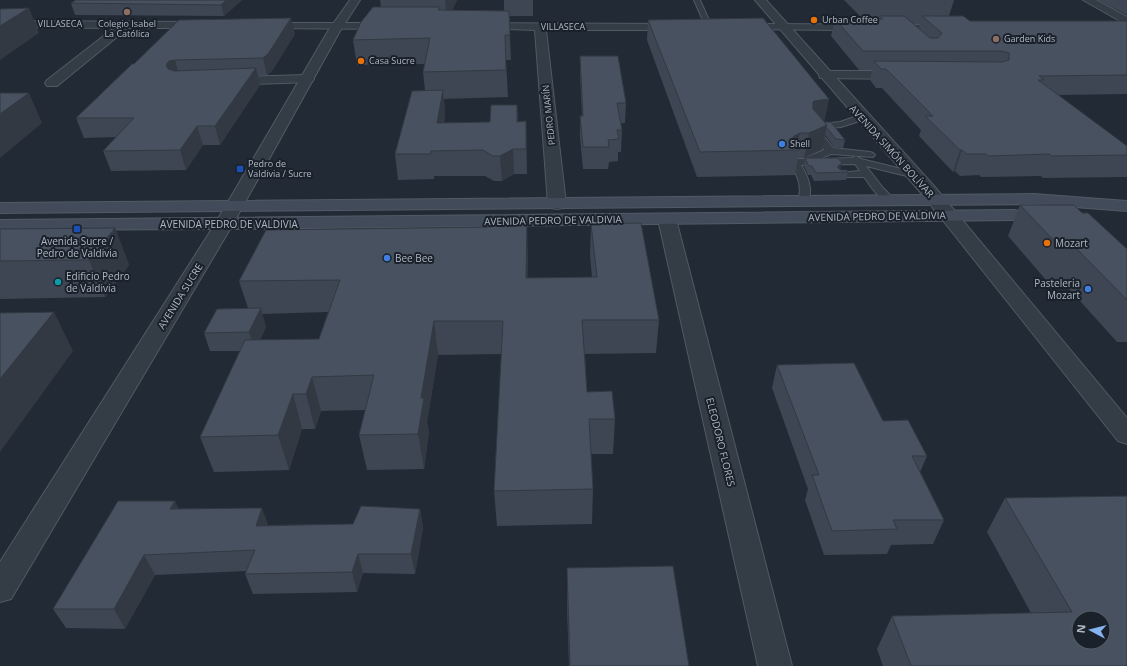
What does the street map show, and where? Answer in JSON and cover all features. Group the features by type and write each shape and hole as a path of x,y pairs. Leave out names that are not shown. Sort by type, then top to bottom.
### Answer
{"main road":[{"name":"AVENIDA PEDRO DE VALDIVIA","path":"0,225 557,204 890,200 942,208"},
{"name":"AVENIDA PEDRO DE VALDIVIA","path":"0,208 229,216 667,219 942,208 1061,214 1091,210 1106,206 1127,206"}],"street":[{"name":"AVENIDA SUCRE","path":"0,589 229,216 338,26 355,0"},
{"name":"AVENIDA SIMÓN BOLÍVAR","path":"760,0 782,27 904,163 942,208 1127,435"},
{"path":"1088,0 1124,27"},
{"name":"VILLASECA","path":"0,24 212,25"},
{"path":"52,83 125,24"},
{"path":"252,25 396,26"},
{"name":"VILLASECA","path":"468,26 956,28"},
{"name":"PEDRO MARÍN","path":"540,26 557,204"},
{"path":"902,27 917,41"},
{"path":"825,76 917,75"},
{"path":"219,82 307,80"},
{"name":"ELEODORO FLORES","path":"667,219 775,666"}],"lane":[{"path":"697,0 709,27"},
{"path":"830,151 814,132 813,127 841,124 863,117"},
{"path":"803,162 830,151 847,150 904,163"},
{"path":"847,150 858,161 879,190 890,200"},
{"path":"803,201 807,191 807,175 795,162 858,161 914,175"},
{"path":"842,175 867,174"}],"building":[{"path":"76,0 226,0 221,5 71,3"},
{"path":"373,7 440,7 438,10 509,11 510,35 505,35 506,70 423,72 430,38 353,40 361,22"},
{"path":"29,8 0,26 0,9"},
{"path":"879,16 904,16 930,38 938,38 942,33 922,16 963,16 970,21 1127,21 1127,75 1039,76 1044,80 1038,80 1127,146 1127,155 1052,156 1049,154 988,156 986,154 967,154 960,150 925,116 933,116 886,69 881,69 874,61 1002,62 1009,60 1009,53 1002,51 863,51 835,19 883,19"},
{"path":"291,18 268,54 263,58 169,61 166,65 168,69 175,71 256,68 215,126 197,126 180,150 103,151 134,118 76,118 179,20"},
{"path":"763,18 829,99 813,102 813,109 827,125 809,133 800,133 794,136 793,138 800,150 700,152 648,20"},
{"path":"580,56 618,56 626,103 617,103 622,130 617,130 619,139 608,140 609,147 583,147 580,116 583,116"},
{"path":"443,90 437,123 490,122 491,105 517,105 517,122 526,121 526,149 513,149 500,156 493,156 483,150 431,151 431,154 395,154 412,91"},
{"path":"0,93 29,93 0,114"},
{"path":"824,122 831,122 845,140 836,139 826,127 827,125"},
{"path":"805,158 838,158 842,163 838,166 838,168 841,170 847,170 848,172 816,173 812,166 809,166"},
{"path":"1020,205 1074,205 1082,213 1088,213 1127,249 1127,300 1076,248 1061,248"},
{"path":"641,223 659,320 582,320 587,392 612,391 615,419 589,419 593,489 494,491 503,321 434,321 421,398 424,398 418,434 359,435 374,375 312,377 306,394 293,394 278,435 200,437 245,340 319,339 340,280 239,281 266,230 488,227 488,225 527,224 526,278 597,277 591,224"},
{"path":"115,228 89,260 0,261 0,229"},
{"path":"261,308 249,332 204,333 217,309"},
{"path":"54,312 0,379 0,313"},
{"path":"854,363 883,421 908,420 927,456 912,456 944,520 893,520 897,529 832,531 812,475 819,475 777,365"},
{"path":"1127,496 1127,666 911,666 892,616 1071,612 1071,650 1111,650 1111,610 1071,610 1005,498"},
{"path":"118,501 175,501 170,509 262,508 256,526 353,524 361,506 420,509 411,554 358,554 352,572 245,574 255,550 144,555 114,609 53,609"},
{"path":"673,566 689,666 570,666 567,568"}],"place":[{"name":"Colegio Isabel La Católica","path":"127,12"},
{"name":"Urban Coffee","path":"814,20"},
{"name":"Garden Kids","path":"996,39"},
{"name":"Casa Sucre","path":"361,61"},
{"name":"Shell","path":"782,144"},
{"name":"Pedro de Valdivia / Sucre","path":"240,169"},
{"name":"Avenida Sucre / Pedro de Valdivia","path":"77,229"},
{"name":"Mozart","path":"1047,243"},
{"name":"Bee Bee","path":"387,258"},
{"name":"Edificio Pedro de Valdivia","path":"58,282"},
{"name":"Pasteleria Mozart","path":"1088,289"}]}
